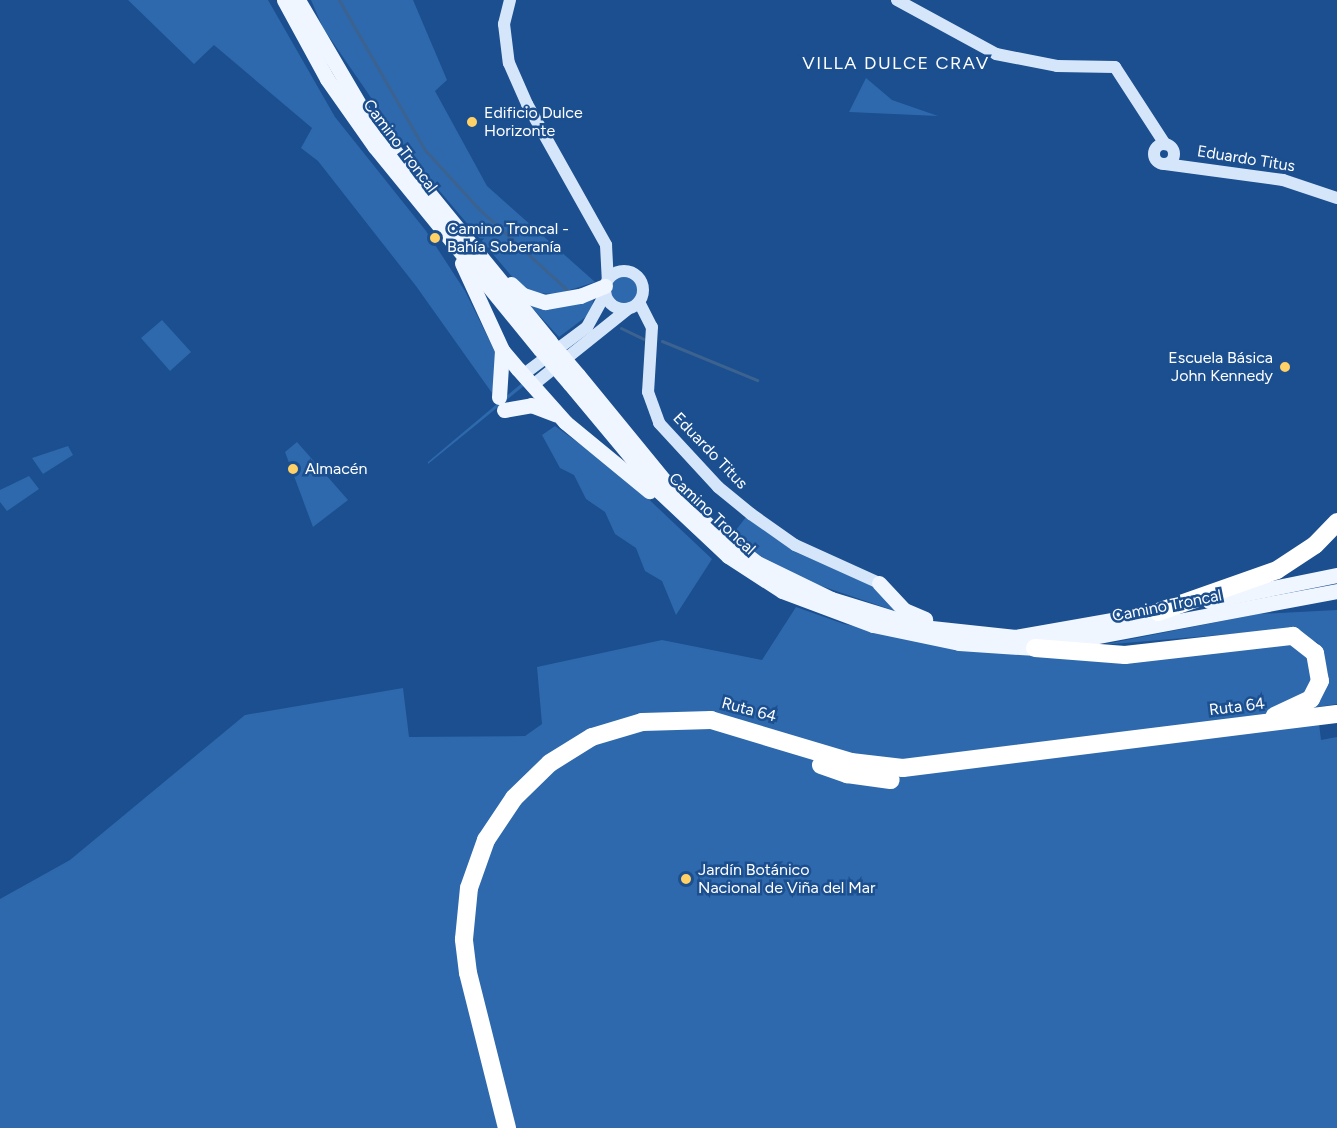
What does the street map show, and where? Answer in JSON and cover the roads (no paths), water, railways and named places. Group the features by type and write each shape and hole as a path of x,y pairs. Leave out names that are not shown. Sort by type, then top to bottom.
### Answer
{"highway":[{"path":"1158,612 1277,570 1315,545 1337,522"},
{"path":"1035,648 1125,655 1279,634 1306,642 1320,666 1318,687 1311,699 1241,727"},
{"name":"Ruta 64","path":"507,1128 467,965 465,922 469,888 486,840 508,804 537,774 577,746 633,724 694,718 745,727 851,762 903,768 1337,714"},
{"name":"Ruta 64","path":"519,1128 477,968 478,897 491,854 512,816 548,778 590,751 647,731 710,730 847,774 910,780 1337,724"}],"main road":[{"name":"Camino Troncal","path":"284,0 327,79 449,241 689,507 757,563 791,582 872,614 922,627 1015,637 1158,612 1337,575"},
{"name":"Camino Troncal","path":"298,0 366,116 545,346"},
{"path":"437,206 513,287 530,298 552,301 606,286"},
{"path":"449,241 502,350 565,422"},
{"path":"502,350 501,404 538,406 565,422 708,538"},
{"name":"Camino Troncal","path":"574,380 659,491 708,538 754,575 854,619 940,640 1035,648 1337,591"},
{"path":"879,583 904,610 920,618 1047,633"}],"street":[{"name":"Eduardo Titus","path":"510,0 504,24 512,72 606,245 642,284 634,305 652,327 648,392 659,423 718,487 751,514 795,545 879,583"},
{"path":"897,0 996,54 1057,66 1115,67 1155,134 1160,147 1156,159 1169,161 1172,148 1160,147"},
{"name":"Eduardo Titus","path":"1169,161 1184,166 1283,180 1337,198"},
{"name":"Eduardo Titus","path":"606,245 606,286"},
{"path":"528,380 587,327 606,286 622,271 631,272"},
{"path":"606,286 614,306 634,305"},
{"path":"528,380 634,305"}],"waterway":[{"path":"339,0 425,150 478,208 566,289"},
{"path":"621,328 644,339"},
{"path":"662,341 757,380"}],"place":[{"name":"Edificio Dulce Horizonte","path":"472,122"},
{"name":"Camino Troncal - Bahía Soberanía","path":"435,238"},
{"name":"Escuela Básica John Kennedy","path":"1285,367"},
{"name":"Almacén","path":"293,469"},
{"name":"Jardín Botánico Nacional de Viña del Mar","path":"686,879"}],"district":[{"name":"VILLA DULCE CRAV","path":"896,63"}]}
